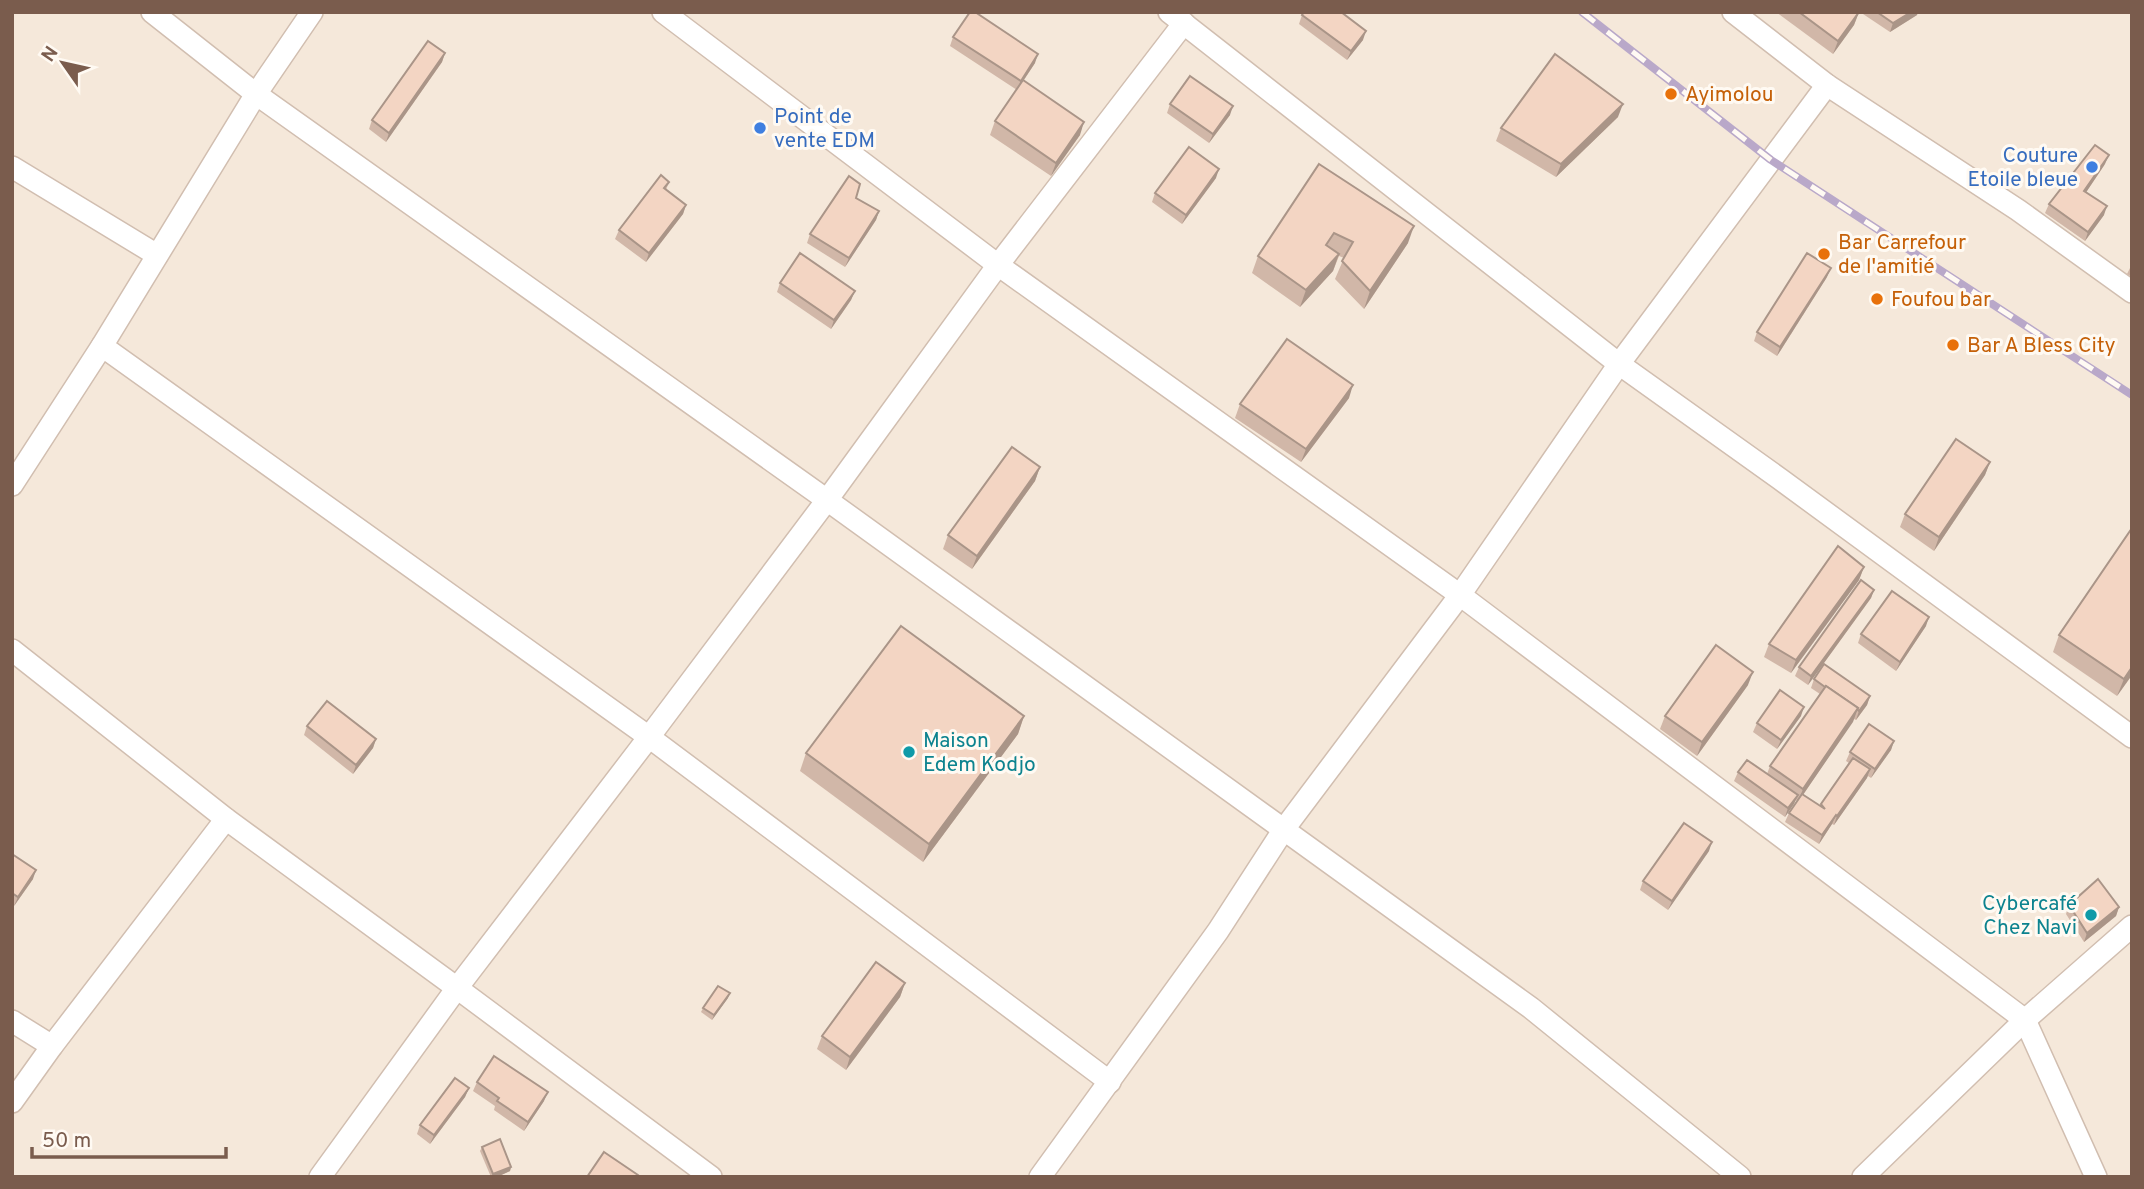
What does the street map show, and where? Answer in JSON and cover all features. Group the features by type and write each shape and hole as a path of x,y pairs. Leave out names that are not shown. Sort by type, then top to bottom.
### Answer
{"street":[{"path":"152,12 256,94 827,500 1531,1008 1740,1177"},
{"path":"12,485 102,346 256,94 312,12"},
{"path":"663,12 998,265 1460,595 2025,1020 2096,1177"},
{"path":"1733,12 1827,85 2018,210 2132,292"},
{"path":"320,1177 457,988 827,500 1177,18 1619,364 2132,737"},
{"path":"1040,1177 1218,931 1284,829 1460,595 1619,364 1827,85"},
{"path":"12,167 158,255"},
{"path":"102,346 649,737 1110,1082"},
{"path":"12,650 226,819 457,988 699,1173"},
{"path":"12,1102 226,819"},
{"path":"1863,1177 2025,1020 2132,926"},
{"path":"12,1021 52,1046"}],"shaded area":[{"path":"12,12 2132,12 2132,1177 12,1177"}],"building":[{"path":"970,12 975,12 1038,54 1021,81 953,37"},
{"path":"1304,12 1341,12 1366,31 1351,51 1302,15"},
{"path":"1799,12 1859,12 1838,41"},
{"path":"1877,12 1911,12 1893,23"},
{"path":"428,41 445,53 389,133 372,120"},
{"path":"1555,54 1623,104 1561,164 1501,128"},
{"path":"1190,76 1233,106 1213,134 1170,104"},
{"path":"1023,80 1084,122 1056,163 995,121"},
{"path":"2095,145 2109,155 2084,191 2107,206 2088,232 2049,204"},
{"path":"1189,147 1219,169 1186,215 1155,193"},
{"path":"1319,164 1414,226 1370,291 1342,261 1353,242 1334,233 1326,245 1339,254 1306,290 1258,256"},
{"path":"661,175 669,182 664,188 686,205 649,253 619,230"},
{"path":"849,176 860,184 856,198 879,211 849,258 810,234"},
{"path":"800,253 855,291 834,320 780,283"},
{"path":"1807,253 1831,268 1780,347 1757,332"},
{"path":"1287,339 1353,385 1306,449 1240,404"},
{"path":"1956,439 1990,462 1939,537 1905,514"},
{"path":"1012,447 1040,467 977,556 948,535"},
{"path":"2132,528 2132,667 2124,679 2059,635"},
{"path":"1838,546 1864,567 1796,660 1769,644"},
{"path":"1861,580 1874,590 1811,676 1799,667"},
{"path":"1892,591 1929,617 1900,662 1861,634"},
{"name":"Maison Edem Kodjo","path":"901,626 1024,716 929,844 806,753"},
{"path":"1716,645 1753,672 1702,742 1665,716"},
{"path":"1824,664 1870,696 1859,711 1814,679"},
{"path":"1826,686 1858,708 1803,789 1770,766"},
{"path":"1780,690 1804,707 1781,740 1757,723"},
{"path":"327,701 376,739 356,765 307,726"},
{"path":"1869,724 1894,741 1875,769 1850,752"},
{"path":"1853,758 1870,769 1822,835 1789,813 1802,794 1825,809 1821,804"},
{"path":"1747,760 1798,795 1788,808 1738,772"},
{"path":"1684,823 1712,842 1672,901 1643,881"},
{"path":"12,854 36,870 18,897 12,893"},
{"name":"Cybercafé Chez Navi","path":"2098,879 2119,907 2087,933 2069,905"},
{"path":"876,962 905,983 850,1057 822,1036"},
{"path":"718,986 730,993 714,1015 703,1008"},
{"path":"494,1056 548,1092 528,1122 497,1101 499,1098 477,1082"},
{"path":"455,1078 469,1088 434,1135 420,1125"},
{"path":"500,1139 511,1167 493,1174 482,1147"},
{"path":"604,1152 638,1175 637,1177 587,1177"}],"railway":[{"path":"1582,12 1771,160 2132,395"}],"place":[{"name":"Ayimolou","path":"1671,94"},
{"name":"Point de vente EDM","path":"760,128"},
{"name":"Couture Etoile bleue","path":"2092,167"},
{"name":"Bar Carrefour de l'amitié","path":"1824,254"},
{"name":"Foufou bar","path":"1877,299"},
{"name":"Bar A Bless City","path":"1953,345"},
{"name":"Maison Edem Kodjo","path":"909,752"},
{"name":"Cybercafé Chez Navi","path":"2091,915"}]}
